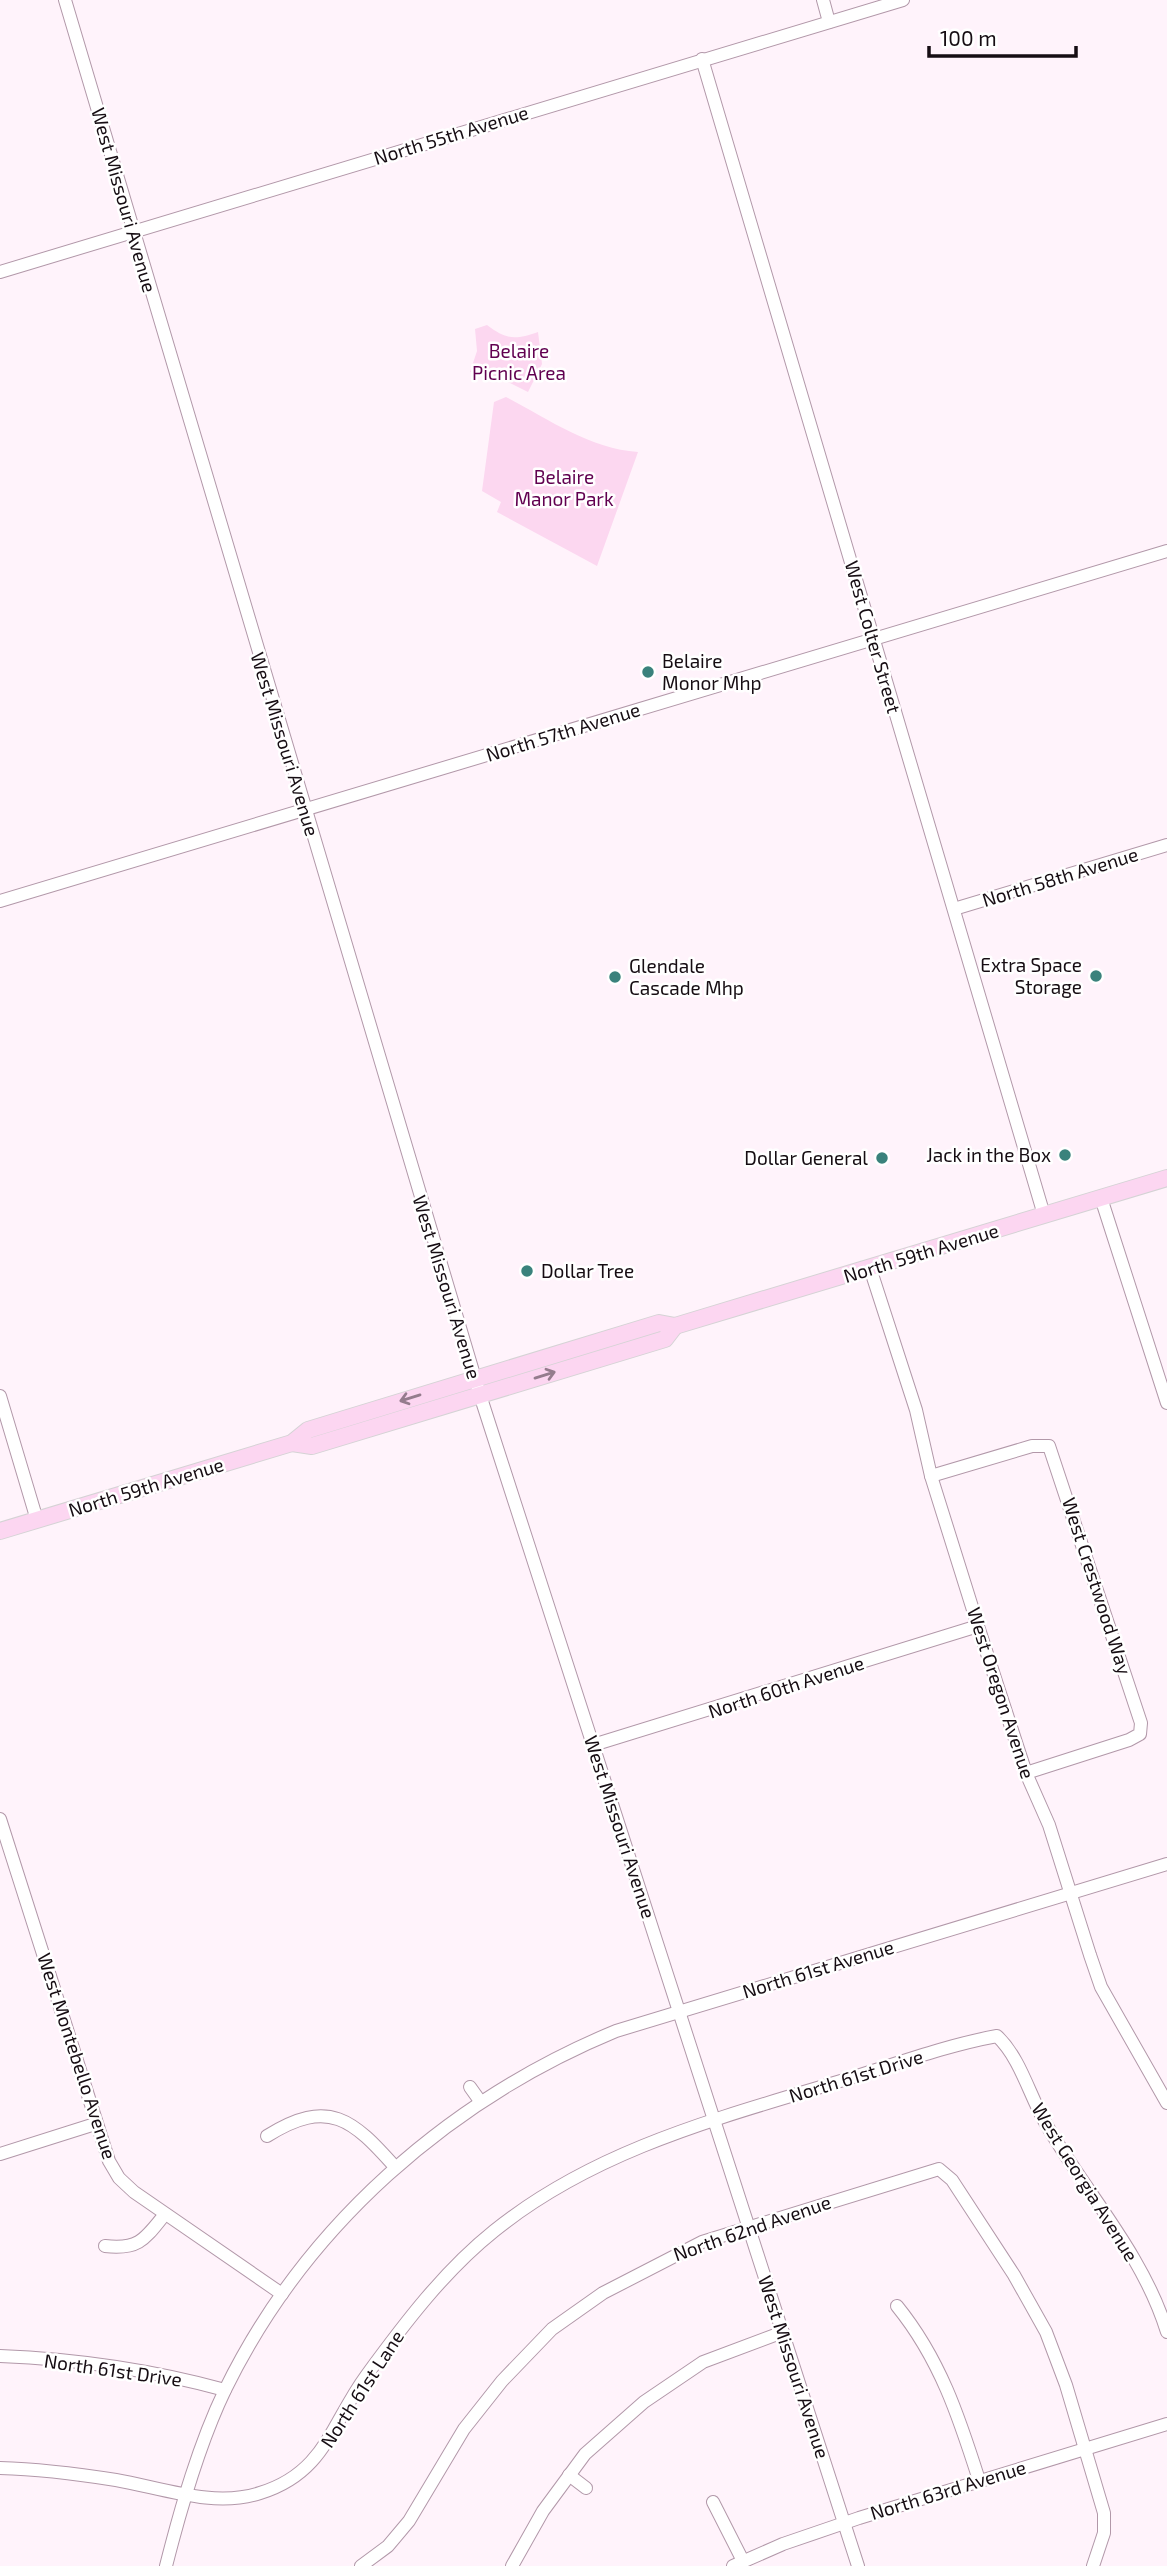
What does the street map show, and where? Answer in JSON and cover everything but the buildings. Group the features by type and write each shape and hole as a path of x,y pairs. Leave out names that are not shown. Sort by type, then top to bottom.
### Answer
{"main road":[{"name":"North 59th Avenue","path":"0,1531 292,1443 308,1430 475,1378 659,1323 674,1326 1167,1178"},
{"name":"North 59th Avenue","path":"292,1443 312,1446 665,1339 674,1326"}],"street":[{"name":"West Missouri Avenue","path":"65,0 480,1395 858,2566"},
{"path":"823,0 830,22"},
{"name":"North 55th Avenue","path":"0,272 902,0"},
{"name":"West Colter Street","path":"702,59 1044,1216"},
{"name":"North 57th Avenue","path":"0,901 1167,551"},
{"name":"North 58th Avenue","path":"954,909 1167,845"},
{"path":"1101,1198 1167,1403"},
{"name":"West Oregon Avenue","path":"870,1268 916,1410 931,1476 978,1626 1026,1773 1049,1825 1101,1987 1167,2103"},
{"path":"0,1396 37,1520"},
{"name":"West Crestwood Way","path":"931,1476 1042,1444 1054,1453 1141,1723 1140,1734 1026,1773"},
{"name":"North 60th Avenue","path":"593,1745 978,1626"},
{"name":"West Montebello Avenue","path":"0,1819 75,2049 108,2161 119,2178 165,2214 282,2294"},
{"name":"North 61st Avenue","path":"282,2294 328,2233 396,2167 480,2101 572,2049 679,2011 1167,1864"},
{"name":"North 61st Drive","path":"714,2119 997,2036"},
{"name":"West Georgia Avenue","path":"997,2036 1012,2050 1024,2083 1045,2123 1138,2266 1167,2332"},
{"path":"470,2087 480,2101"},
{"path":"268,2136 285,2125 306,2120 326,2117 343,2120 360,2128 396,2167"},
{"name":"North 61st Lane","path":"0,2468 114,2480 240,2499 284,2484 298,2476 316,2459 363,2380 404,2325 494,2231 550,2192 600,2163 714,2119"},
{"path":"0,2154 95,2124"},
{"name":"North 62nd Avenue","path":"361,2566 388,2546 409,2521 464,2430 502,2381 552,2329 603,2293 657,2262 748,2226 939,2169 952,2180 1014,2275 1046,2332 1087,2448"},
{"path":"105,2246 126,2248 137,2244 165,2214"},
{"path":"166,2566 187,2493 225,2390 282,2294"},
{"path":"897,2306 942,2373 979,2480"},
{"path":"512,2566 543,2511 585,2454 676,2379 703,2362 783,2332"},
{"name":"North 61st Drive","path":"0,2356 106,2366 187,2380 225,2390"},
{"name":"North 63rd Avenue","path":"738,2564 844,2523 1167,2424"},
{"path":"1087,2448 1104,2512 1104,2533 1093,2566"},
{"path":"569,2475 586,2488"},
{"path":"713,2502 738,2564"}],"green space":[{"name":"Belaire Picnic Area","path":"487,325 500,334 511,337 538,332 542,364 528,392 502,379 470,372 477,351 475,329"},
{"name":"Belaire Manor Park","path":"506,397 586,439 620,450 638,452 597,566 497,512 501,502 482,491 494,402"}],"place":[{"name":"Belaire Monor Mhp","path":"648,672"},
{"name":"Extra Space Storage","path":"1096,976"},
{"name":"Glendale Cascade Mhp","path":"615,977"},
{"name":"Jack in the Box","path":"1065,1155"},
{"name":"Dollar General","path":"882,1158"},
{"name":"Dollar Tree","path":"527,1271"}]}
